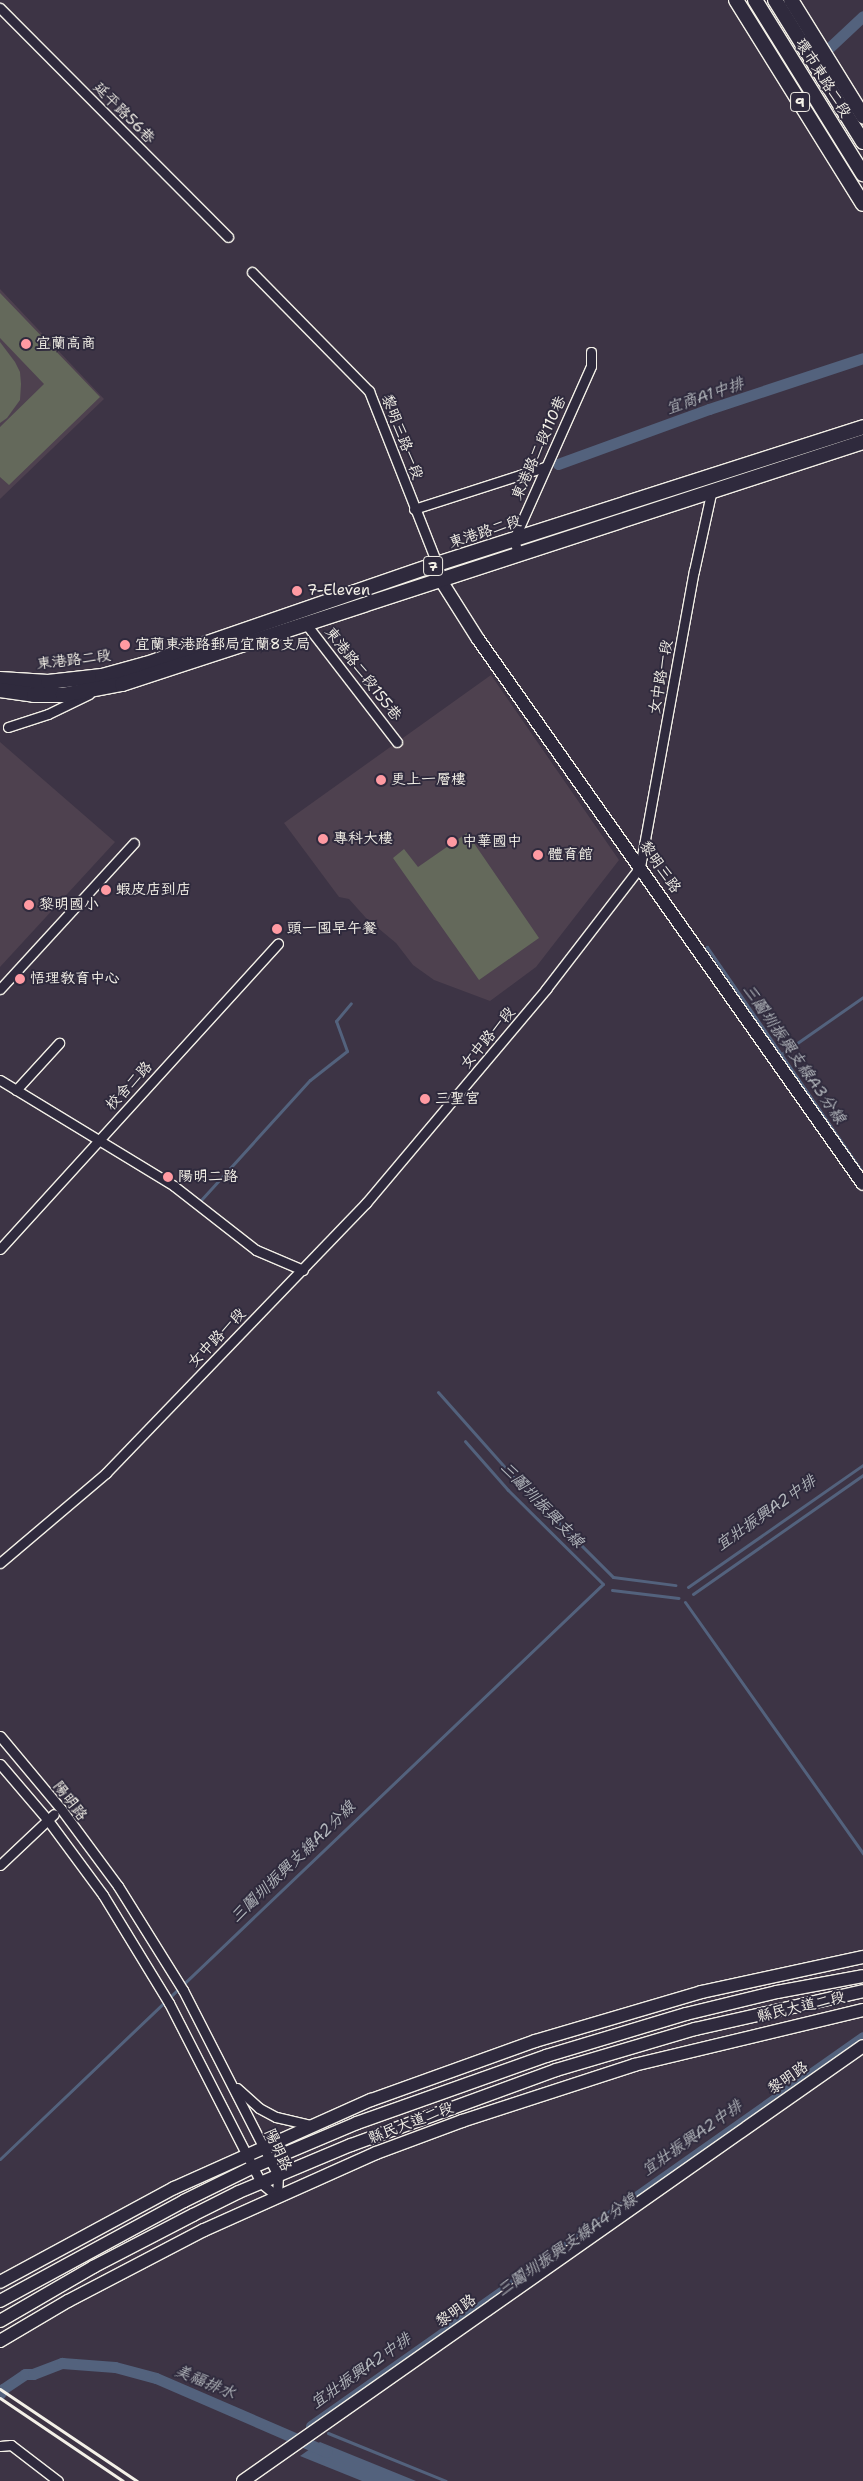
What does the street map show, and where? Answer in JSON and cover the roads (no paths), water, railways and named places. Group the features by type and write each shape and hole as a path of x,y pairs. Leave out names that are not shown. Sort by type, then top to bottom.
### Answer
{"main road":[{"name":"9","path":"736,0 863,204"},
{"name":"環市東路二段","path":"754,0 863,174"},
{"name":"環市東路二段","path":"774,0 834,83 863,116"},
{"name":"環市東路二段","path":"791,0 863,142"},
{"path":"801,104 834,83"},
{"name":"東港路二段","path":"0,679 48,682 102,676 146,664 437,564 863,427"},
{"name":"東港路二段","path":"0,690 34,695 63,695 98,690 142,678 863,442"}],"street":[{"name":"延平路56巷","path":"0,8 228,237"},
{"name":"黎明三路一段","path":"252,272 369,391 437,564"},
{"name":"東港路二段110巷","path":"514,539 591,366 591,352"},
{"path":"414,509 545,468"},
{"name":"女中路一段","path":"0,1563 106,1473 303,1270 406,1157 546,989 640,867 711,492 716,475"},
{"path":"514,539 518,554"},
{"name":"黎明三路","path":"437,564 440,579 478,639 863,1184"},
{"name":"東港路二段155巷","path":"306,624 397,742"},
{"path":"8,727 48,714 98,690"},
{"path":"0,989 134,843"},
{"name":"校舍二路","path":"0,1249 96,1141 278,943"},
{"path":"16,1090 59,1043"},
{"path":"0,1080 96,1141 174,1186 256,1250 303,1270"},
{"name":"陽明路","path":"0,1736 61,1809 118,1886 183,1990 278,2176 277,2196"},
{"name":"陽明路","path":"0,1764 51,1817 103,1895 174,2012 261,2183 277,2196"},
{"path":"0,1865 51,1817"},
{"path":"0,2282 128,2212 247,2154 371,2100 535,2041 701,1992 863,1957"},
{"name":"縣民大道二段","path":"0,2301 120,2234 254,2167 356,2123 546,2056 686,2014 777,1992 863,1976"},
{"name":"縣民大道二段","path":"0,2320 93,2267 193,2215 261,2183 395,2128 556,2070 695,2029 863,1991"},
{"name":"縣民大道二段","path":"0,2341 60,2305 204,2230 277,2196 385,2150 567,2086 634,2065 710,2045 863,2010"},
{"path":"535,2041 546,2056"},
{"name":"黎明路","path":"243,2481 281,2456 563,2254 863,2046"},
{"path":"223,2067 239,2090 260,2108 276,2117 311,2125"},
{"path":"3,2445 11,2445 58,2481"}],"water":[{"path":"320,2442 416,2481 362,2481 300,2456"}],"waterway":[{"path":"830,47 863,16"},
{"name":"宜商A1中排","path":"558,464 709,409 863,358"},
{"name":"三鬮圳振興支線A3分線","path":"705,949 707,947 863,1173"},
{"path":"780,1055 863,997"},
{"name":"三鬮圳振興支線A3分線","path":"201,1200 310,1080 347,1051 336,1021 351,1003"},
{"name":"三鬮圳振興支線","path":"438,1392 516,1480 613,1577 675,1585"},
{"name":"三鬮圳振興支線A2分線","path":"0,2159 603,1584 508,1490 465,1441"},
{"name":"宜壯振興A2中排","path":"688,1587 863,1465"},
{"name":"三鬮圳振興支線A2分線","path":"693,1594 863,1475"},
{"name":"三鬮圳振興支線A2分線","path":"612,1590 679,1598"},
{"path":"685,1602 863,1853"},
{"name":"宜壯振興A2中排","path":"311,2426 863,2037"},
{"name":"美福排水","path":"0,2394 3,2389 25,2374 33,2374 62,2363 115,2367 156,2378 327,2452"},
{"path":"328,2433 446,2481"}],"railway":[{"path":"0,2389 137,2481"},
{"path":"0,2398 123,2481"}],"place":[{"name":"宜蘭高商","path":"26,344"},
{"name":"7-Eleven","path":"297,591"},
{"name":"宜蘭東港路郵局宜蘭8支局","path":"125,645"},
{"name":"更上一層樓","path":"381,780"},
{"name":"專科大樓","path":"323,839"},
{"name":"中華國中","path":"452,842"},
{"name":"體育館","path":"538,855"},
{"name":"蝦皮店到店","path":"106,890"},
{"name":"黎明國小","path":"29,905"},
{"name":"頭一囤早午餐","path":"277,929"},
{"name":"悟理教育中心","path":"20,979"},
{"name":"三聖宮","path":"425,1099"},
{"name":"陽明二路","path":"168,1177"}],"water label":[{"name":"三鬮圳振興支線A4分線","path":"567,2245"}]}
